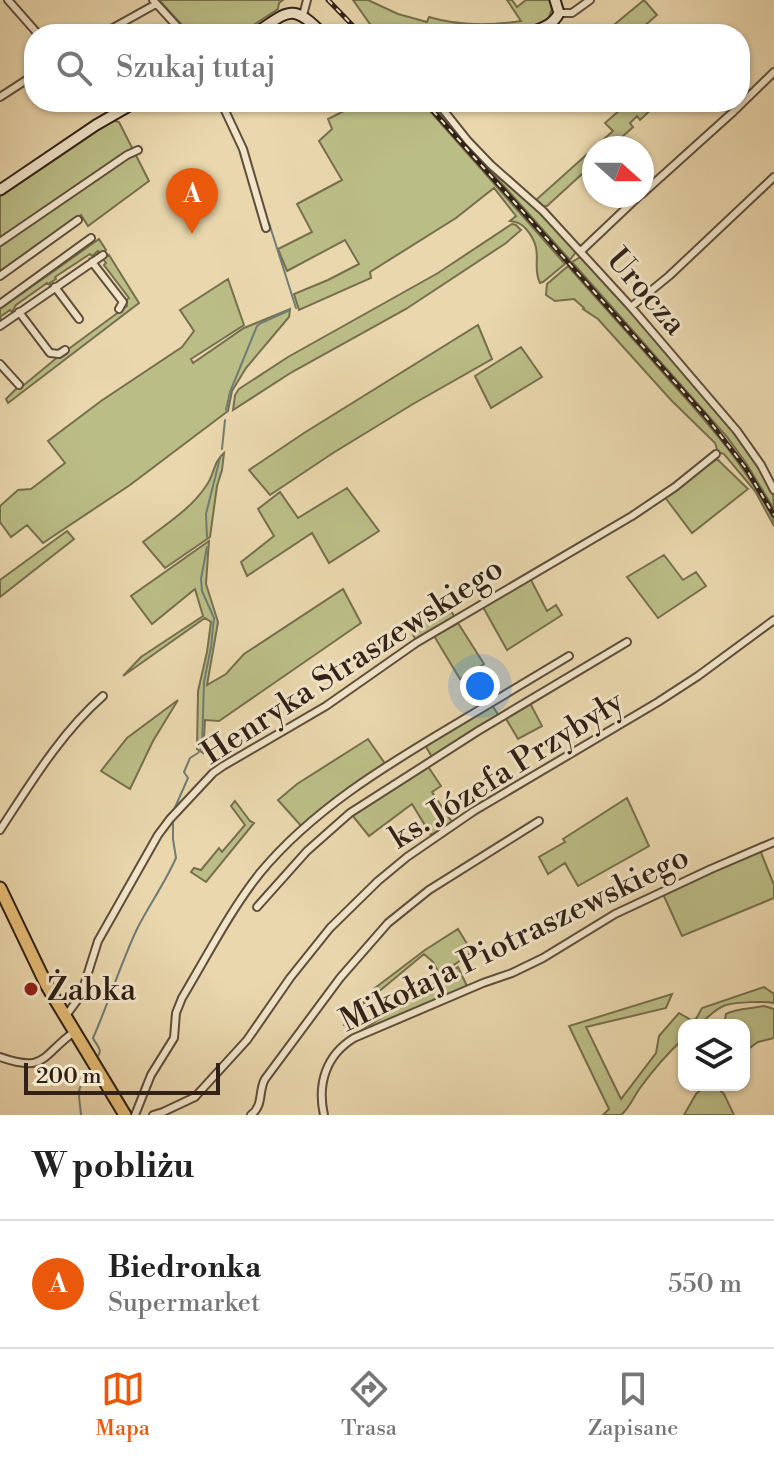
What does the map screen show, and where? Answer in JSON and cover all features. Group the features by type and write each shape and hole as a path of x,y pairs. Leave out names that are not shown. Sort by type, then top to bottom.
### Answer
{"highway":[{"path":"0,888 65,1017 125,1115"}],"street":[{"path":"8,0 29,24"},
{"path":"303,15 307,0"},
{"path":"555,0 559,13"},
{"path":"559,13 572,13 590,0"},
{"path":"118,24 154,2 175,24"},
{"path":"269,24 291,13 303,15 312,24"},
{"path":"551,24 559,13"},
{"path":"750,95 774,72"},
{"path":"0,97 24,81"},
{"path":"0,190 119,112"},
{"path":"226,112 243,149 266,228"},
{"name":"Urocza","path":"445,112 468,141 543,211 631,307 737,431 774,490"},
{"path":"654,183 733,112"},
{"path":"0,242 138,150"},
{"path":"631,307 669,276 774,177"},
{"path":"581,251 627,208"},
{"path":"0,276 78,220"},
{"path":"0,304 91,238"},
{"path":"0,326 103,255"},
{"path":"92,262 123,302 119,309"},
{"path":"55,287 79,319"},
{"path":"19,312 50,353 59,354 65,350"},
{"path":"0,364 19,385"},
{"name":"Henryka Straszewskiego","path":"65,1017 81,995 98,941 158,835 213,773 326,706 416,643 632,516 716,454"},
{"name":"ks. Józefa Przybyły","path":"153,1115 195,1097 247,1040 284,986 330,928 407,857 474,811 658,702 774,620"},
{"path":"257,907 307,851 350,813 478,731 627,642"},
{"path":"135,1115 151,1075 174,1038 176,1013 182,998 240,903 267,866 308,824 372,776 569,656"},
{"path":"0,830 44,762 76,722 103,696"},
{"path":"251,1115 260,1104 265,1079 340,978 388,923 429,890 539,821"},
{"name":"Mikołaja Piotraszewskiego","path":"324,1115 321,1089 327,1066 344,1044 512,973 615,914 774,842"},
{"path":"267,866 282,878"},
{"path":"0,1057 20,1063 36,1063 74,1032"}],"green space":[{"path":"159,0 283,0 278,9 255,24 181,24"},
{"path":"353,0 368,0 398,14 427,22 429,17 475,24 370,24"},
{"path":"507,0 512,0 517,7 526,0 550,0 552,9 548,19 542,23 498,24 521,21"},
{"path":"644,0 657,15 647,24 615,24"},
{"path":"342,112 431,112 565,264 540,283 537,252 532,238 522,225 510,221 516,216 494,188 456,218 370,272 371,278 299,310 294,294 359,264 345,240 287,271 278,249 312,232 297,204 342,180 319,141 332,129 328,119"},
{"path":"438,112 442,112 460,134 533,204 576,252 570,260"},
{"path":"618,112 648,112 640,120 637,116 630,123 633,127 623,136 607,136 613,131 605,123"},
{"path":"112,120 119,122 149,181 88,226 81,215 0,272 0,195"},
{"path":"582,159 582,174 547,206 536,200"},
{"path":"512,224 521,230 506,243 406,309 292,372 233,410 239,389 288,357 438,273"},
{"path":"99,239 106,250 92,256 90,254 55,277 51,286 47,283 16,305 12,312 10,310 0,317 0,309"},
{"path":"109,255 139,303 8,403 6,399 22,383 24,385 127,306 125,301 129,298 104,265 103,259"},
{"path":"582,256 733,429 762,471 773,493 774,509 727,437 572,262"},
{"path":"568,266 727,448 764,502 774,526 755,491 724,454 718,452 715,443 671,400 598,319 574,299 555,301 546,295 547,284"},
{"path":"228,279 244,325 191,359 193,363 244,328 290,309 289,317 246,368 232,391 228,411 130,485 43,543 27,525 11,537 0,522 0,506 18,490 31,489 65,463 48,441 182,347 194,331 180,310"},
{"path":"478,325 492,359 333,453 270,495 249,470 304,433"},
{"path":"521,347 542,377 491,408 475,376"},
{"path":"224,453 210,537 165,568 143,542 193,502 209,482"},
{"path":"717,459 748,489 692,533 664,496"},
{"path":"347,488 379,531 329,563 312,533 247,576 241,562 274,536 258,509 280,492 298,518"},
{"path":"67,531 74,539 0,597 0,580"},
{"path":"209,541 206,584 218,622 207,685 226,674 244,654 343,589 361,623 219,721 205,720 203,753 197,749 198,691 211,622 205,618 123,676 141,657 203,616 195,589 152,624 131,596"},
{"path":"664,555 683,580 696,572 706,586 658,618 627,577"},
{"path":"530,578 547,611 556,605 562,615 507,650 483,607"},
{"path":"444,599 455,618 416,640 406,623"},
{"path":"458,623 484,664 460,679 434,636"},
{"path":"178,700 153,741 130,789 101,771 127,738"},
{"path":"530,703 542,726 518,739 505,717"},
{"path":"492,705 499,716 432,757 425,745"},
{"path":"368,739 386,765 302,827 278,800 297,784"},
{"path":"427,765 441,786 432,792 452,822 431,835 412,804 369,836 352,815"},
{"path":"627,798 649,846 578,886 565,863 548,874 539,857"},
{"path":"235,801 254,823 206,882 191,872 194,868 201,870 219,848 222,852 245,825 231,806"},
{"path":"760,850 774,885 774,898 682,936 663,894"},
{"path":"458,929 472,952 440,975 424,954 365,1003 347,1027 344,1025 375,988"},
{"path":"458,967 467,986 359,1035 361,1031"},
{"path":"764,987 774,994 774,1003 726,1005 706,1019 696,1019 702,1008"},
{"path":"672,994 666,1008 586,1027 621,1099 656,1053 659,1036 679,1013 689,1019 678,1019 678,1044 650,1075 621,1115 603,1115 609,1109 569,1026"},
{"path":"764,1006 774,1009 774,1038 750,1048 750,1019 725,1019 726,1014"},
{"path":"699,1091 721,1091 734,1115 684,1115"}],"waterway":[{"path":"260,196 266,215"},
{"path":"269,223 296,308"},
{"path":"226,410 230,392 257,326 290,310"},
{"path":"222,449 225,420"},
{"path":"207,537 206,514 220,458"},
{"path":"173,812 188,778 184,772 190,758 202,748 204,682 214,618 202,591 207,547"},
{"path":"98,1056 99,1049 93,1038 125,956 176,858 173,822"},
{"path":"81,1115 79,1092 89,1071"}],"railway":[{"path":"328,0 351,24"},
{"path":"434,112 707,418 745,467 774,515"}],"place":[{"name":"Biedronka","path":"192,234"},
{"name":"Żabka","path":"31,989"}]}
